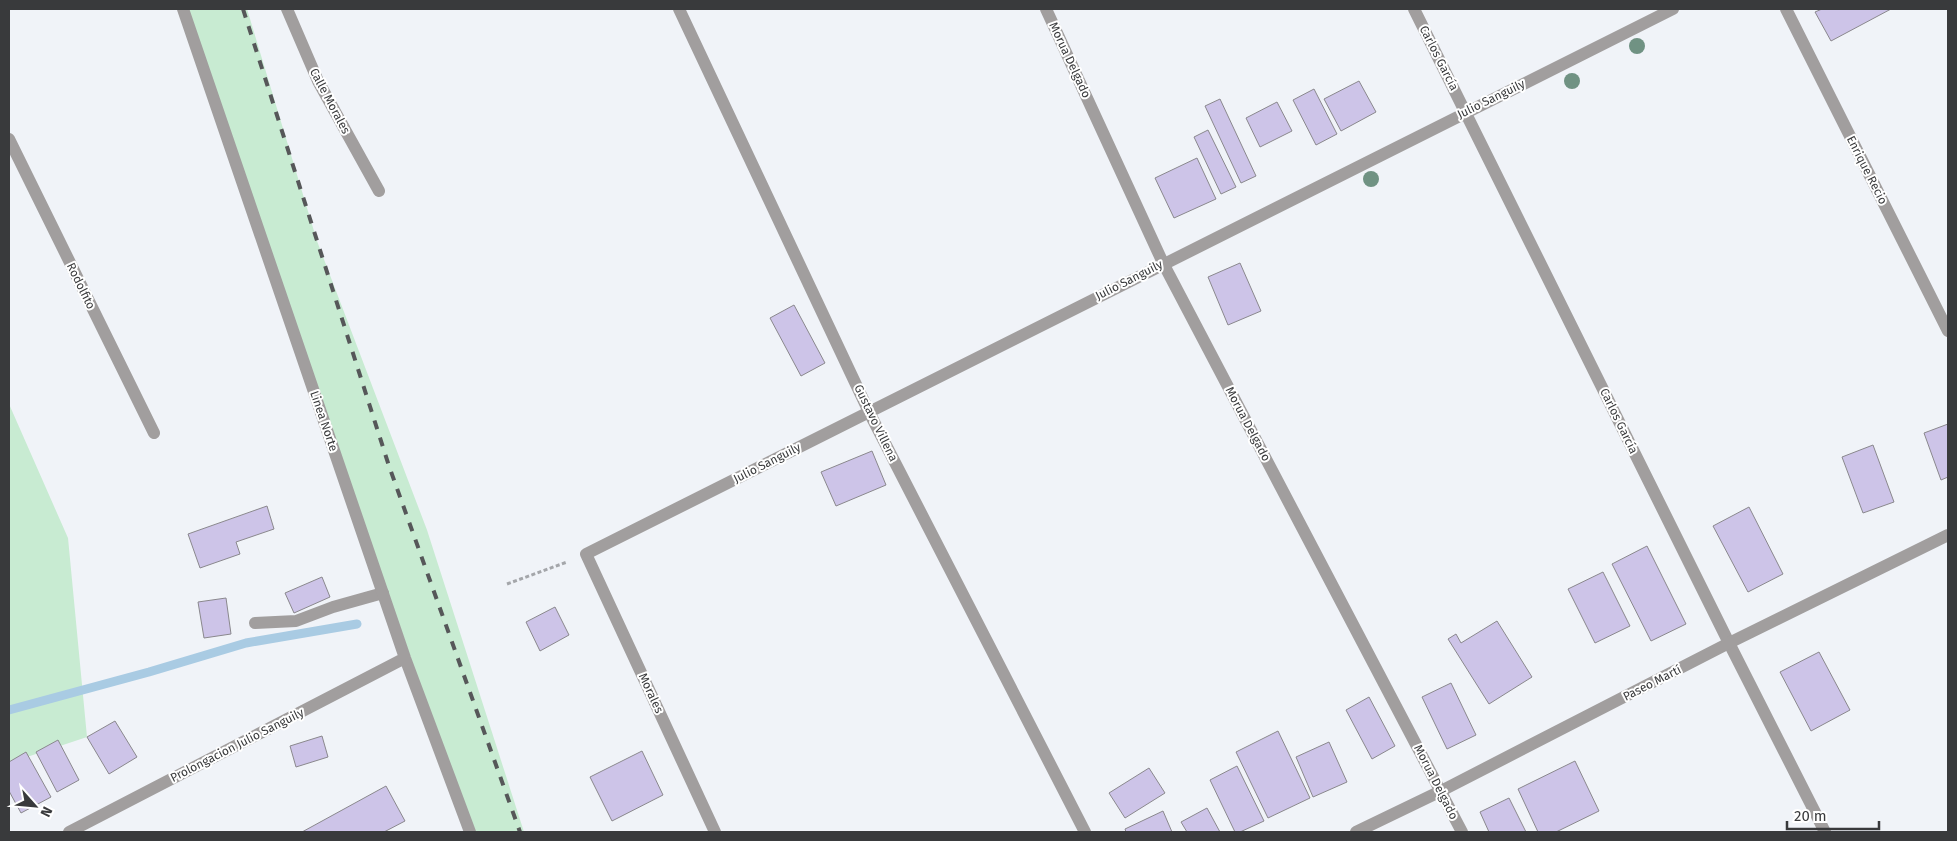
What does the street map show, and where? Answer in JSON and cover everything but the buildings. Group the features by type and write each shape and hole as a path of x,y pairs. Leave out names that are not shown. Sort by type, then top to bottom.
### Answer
{"street":[{"name":"Linea Norte","path":"183,9 405,658 470,832"},
{"name":"Calle Morales","path":"287,9 318,81 378,191"},
{"name":"Gustavo Villena","path":"679,9 869,412 1084,832"},
{"name":"Morua Delgado","path":"1046,9 1163,263 1462,832"},
{"name":"Carlos García","path":"1414,9 1825,832"},
{"name":"Julio Sanguily","path":"586,554 1466,111 1673,9"},
{"name":"Enrique Recio","path":"1786,9 1948,331"},
{"name":"Rodolfito","path":"9,139 154,433"},
{"name":"Paseo Martí","path":"1356,832 1441,791 1729,643 1948,535"},
{"name":"Morales","path":"586,554 715,832"},
{"path":"255,622 296,621 333,607 383,593"},
{"name":"Prolongacion Julio Sanguily","path":"73,831 405,658"}],"path":[{"path":"507,584 586,554"}],"green space":[{"path":"183,9 247,9 317,241 427,530 524,832 472,832"},
{"path":"9,404 68,538 87,737 9,763"}],"waterway":[{"path":"9,710 149,672 246,643 357,624"}],"railway":[{"path":"243,9 389,466 520,832"}]}
